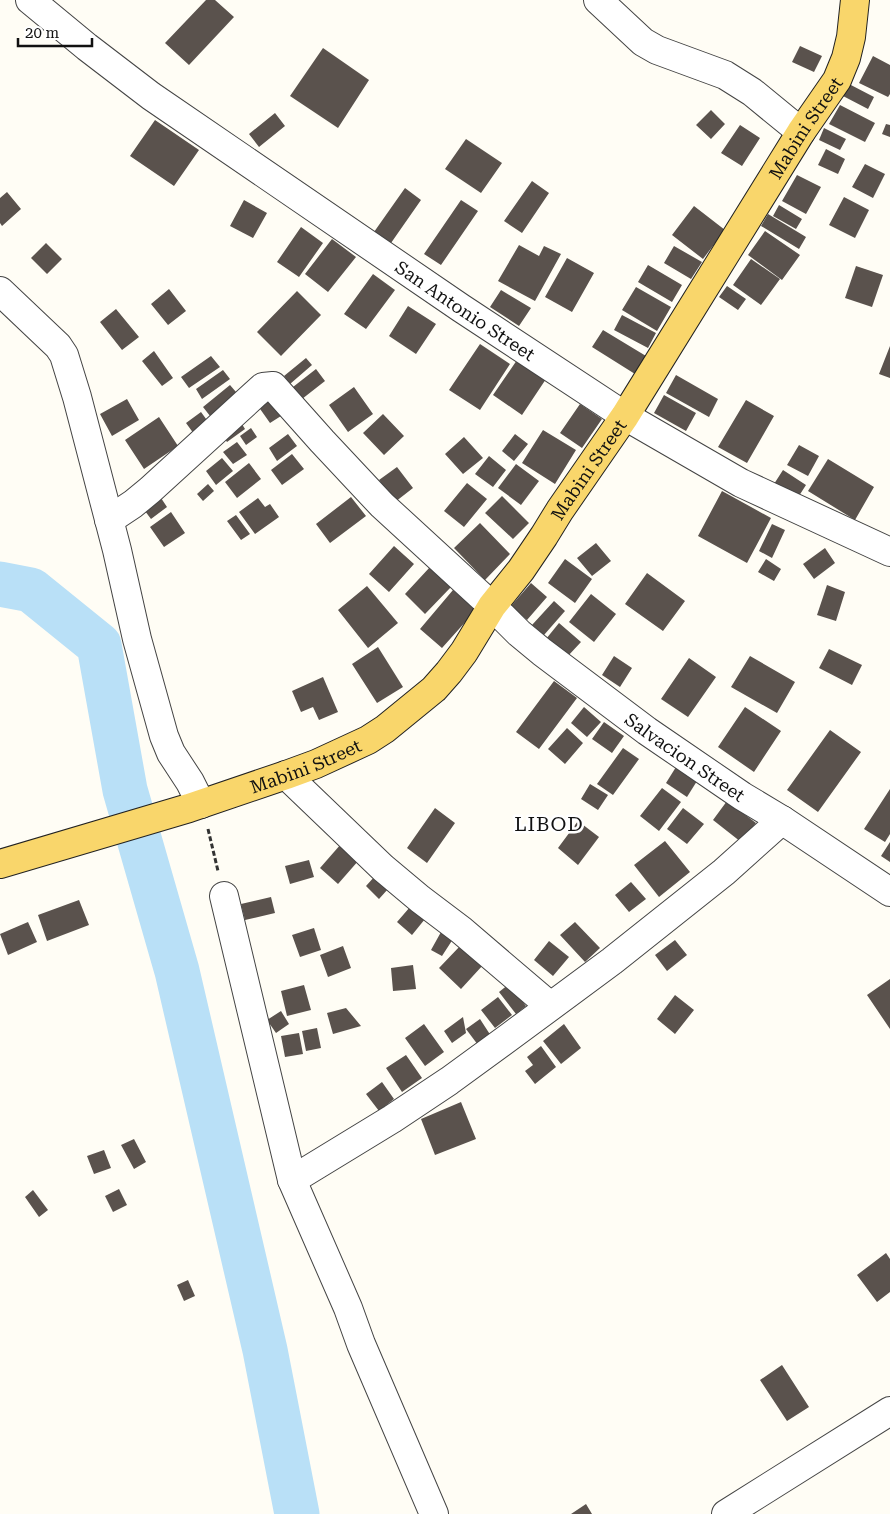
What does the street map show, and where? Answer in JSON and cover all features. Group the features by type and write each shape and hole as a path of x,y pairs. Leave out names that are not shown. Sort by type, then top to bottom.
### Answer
{"main road":[{"name":"Mabini Street","path":"0,864 195,806 316,764 368,740 404,715 434,690 464,652 492,606 521,570 625,416 801,132 838,80 851,37 854,0"}],"street":[{"name":"San Antonio Street","path":"30,0 151,96 469,313 625,416 741,483 890,552"},
{"path":"598,0 643,42 657,50 726,76 752,92 801,132"},
{"path":"0,291 58,346 64,355 118,550 137,639 164,736 171,753 190,782 195,806"},
{"name":"Salvacion Street","path":"109,520 150,490 263,387 273,386 382,505 519,633 542,652 647,731 742,796 782,820 890,892"},
{"path":"286,775 383,868 461,930 550,1006"},
{"path":"292,1180 392,1119 456,1076 612,961 724,872 782,820"},
{"path":"224,896 292,1180 434,1514"},
{"path":"726,1514 890,1411"}],"path":[{"path":"195,806 224,896"}],"building":[{"path":"206,0 215,0 234,17 189,65 165,43"},
{"path":"800,46 822,56 814,72 792,62"},
{"path":"323,48 369,80 338,128 290,96"},
{"path":"873,56 890,65 890,94 888,97 859,83"},
{"path":"849,84 874,97 868,109 843,96"},
{"path":"840,105 875,123 865,142 829,124"},
{"path":"711,110 725,124 711,139 696,125"},
{"path":"275,113 285,126 259,147 249,134"},
{"path":"155,120 199,150 174,186 130,156"},
{"path":"886,124 890,125 890,137 882,134"},
{"path":"740,125 760,138 742,166 721,153"},
{"path":"824,128 846,139 840,150 819,140"},
{"path":"466,139 502,163 481,193 445,169"},
{"path":"826,149 845,159 838,174 818,165"},
{"path":"865,164 885,174 873,198 852,187"},
{"path":"797,175 821,187 806,214 782,201"},
{"path":"532,181 549,193 522,233 504,221"},
{"path":"405,188 421,200 391,243 374,232"},
{"path":"7,192 21,209 2,226 0,223 0,198"},
{"path":"844,197 869,210 855,238 829,225"},
{"path":"244,200 267,213 253,238 230,226"},
{"path":"461,200 478,211 441,265 424,254"},
{"path":"779,205 802,219 796,229 773,216"},
{"path":"694,206 725,230 703,259 672,235"},
{"path":"768,214 806,237 799,249 761,226"},
{"path":"301,227 323,243 299,277 277,262"},
{"path":"765,231 800,255 782,280 748,255"},
{"path":"332,239 356,257 328,292 305,274"},
{"path":"46,243 62,259 47,274 31,258"},
{"path":"519,245 539,256 544,246 561,254 535,301 498,281"},
{"path":"674,246 702,262 691,279 664,263"},
{"path":"567,258 594,273 572,312 545,297"},
{"path":"751,259 780,279 761,305 733,285"},
{"path":"648,265 682,285 672,302 638,282"},
{"path":"856,266 883,275 872,307 845,298"},
{"path":"373,274 395,290 366,329 344,314"},
{"path":"727,286 746,299 738,310 719,297"},
{"path":"636,287 671,307 657,331 622,310"},
{"path":"169,289 186,311 168,325 151,304"},
{"path":"501,290 531,308 519,326 490,307"},
{"path":"297,291 321,315 281,356 257,332"},
{"path":"408,306 436,324 416,354 389,336"},
{"path":"116,309 139,337 122,350 100,322"},
{"path":"622,315 656,333 648,348 614,330"},
{"path":"603,330 646,356 635,374 592,347"},
{"path":"480,344 510,364 480,410 449,390"},
{"path":"890,346 890,378 879,374"},
{"path":"154,351 173,378 162,386 142,361"},
{"path":"211,356 220,367 189,388 181,377"},
{"path":"306,358 312,365 290,384 284,376"},
{"path":"517,360 546,379 522,415 493,395"},
{"path":"316,369 325,381 302,399 293,387"},
{"path":"223,370 230,379 202,399 196,389"},
{"path":"676,375 718,399 709,417 666,393"},
{"path":"230,385 242,399 214,421 203,407"},
{"path":"354,387 373,414 348,432 329,405"},
{"path":"664,395 696,413 686,431 654,413"},
{"path":"268,398 281,416 270,423 258,406"},
{"path":"127,399 139,420 112,436 100,414"},
{"path":"746,400 774,416 747,463 718,447"},
{"path":"580,404 602,419 582,448 560,433"},
{"path":"201,412 209,423 194,434 186,423"},
{"path":"383,414 404,436 384,455 363,433"},
{"path":"159,417 178,446 144,469 125,440"},
{"path":"240,421 245,429 227,442 222,435"},
{"path":"251,428 257,437 246,445 240,436"},
{"path":"543,430 576,450 555,484 522,463"},
{"path":"288,434 297,446 277,461 269,448"},
{"path":"515,434 528,444 514,461 502,451"},
{"path":"464,437 483,458 463,474 445,454"},
{"path":"237,442 247,455 233,464 223,452"},
{"path":"799,445 819,456 808,476 787,465"},
{"path":"292,454 304,469 282,485 271,470"},
{"path":"489,456 506,470 493,487 475,474"},
{"path":"222,458 233,471 216,485 206,471"},
{"path":"828,459 874,487 855,520 808,491"},
{"path":"249,463 261,479 237,498 225,482"},
{"path":"516,464 539,481 521,505 498,488"},
{"path":"397,467 413,488 395,502 379,480"},
{"path":"783,470 806,485 797,499 774,484"},
{"path":"467,483 487,499 464,527 444,511"},
{"path":"208,484 214,491 203,501 197,494"},
{"path":"722,491 771,518 747,563 698,536"},
{"path":"159,495 167,507 151,519 142,507"},
{"path":"502,496 529,523 513,539 485,513"},
{"path":"351,497 366,516 330,543 316,524"},
{"path":"258,498 265,507 270,504 279,517 255,534 239,512"},
{"path":"171,512 185,533 164,547 150,527"},
{"path":"236,515 250,534 241,540 227,521"},
{"path":"480,523 510,554 485,580 454,548"},
{"path":"772,524 785,530 772,558 759,551"},
{"path":"596,543 611,561 592,576 577,558"},
{"path":"394,546 414,564 389,592 369,574"},
{"path":"825,548 835,563 814,579 803,564"},
{"path":"565,559 592,579 575,603 548,583"},
{"path":"766,559 781,569 774,581 758,572"},
{"path":"430,567 451,587 425,614 405,594"},
{"path":"647,573 685,601 663,631 625,604"},
{"path":"531,583 547,597 527,620 511,606"},
{"path":"827,585 845,592 836,621 817,615"},
{"path":"367,586 398,623 368,648 338,610"},
{"path":"453,590 476,610 442,648 420,629"},
{"path":"591,594 616,614 594,642 569,622"},
{"path":"554,601 565,611 544,635 532,625"},
{"path":"559,623 581,642 567,657 546,639"},
{"path":"378,647 403,687 377,703 352,664"},
{"path":"829,649 862,665 852,685 819,668"},
{"path":"614,656 632,668 620,687 602,675"},
{"path":"750,656 795,682 777,713 731,687"},
{"path":"689,658 716,677 688,717 661,699"},
{"path":"323,677 338,712 319,720 313,707 301,712 292,691"},
{"path":"554,681 577,698 539,749 516,732"},
{"path":"584,707 601,722 587,737 571,723"},
{"path":"745,707 781,731 754,772 718,747"},
{"path":"604,722 624,736 612,753 592,739"},
{"path":"567,728 583,743 565,764 548,749"},
{"path":"830,730 861,752 818,812 787,790"},
{"path":"623,748 639,759 613,795 597,784"},
{"path":"676,767 697,781 687,797 666,783"},
{"path":"590,784 608,795 598,810 581,799"},
{"path":"662,788 681,802 659,831 640,816"},
{"path":"890,789 890,834 885,842 864,829"},
{"path":"727,801 756,823 741,842 713,820"},
{"path":"435,808 455,823 427,863 407,848"},
{"path":"683,808 704,824 687,844 667,829"},
{"path":"578,821 599,837 578,865 558,848"},
{"path":"665,841 690,872 659,897 634,865"},
{"path":"890,842 890,862 881,856"},
{"path":"341,844 359,860 338,884 320,868"},
{"path":"309,860 314,877 290,884 285,866"},
{"path":"375,876 388,889 379,899 366,886"},
{"path":"631,882 646,899 629,912 615,895"},
{"path":"271,897 275,913 245,920 241,904"},
{"path":"79,900 89,925 47,941 38,915"},
{"path":"410,907 425,919 412,935 397,922"},
{"path":"28,922 37,942 8,955 0,934"},
{"path":"575,922 600,948 585,962 560,935"},
{"path":"314,928 321,950 300,957 292,935"},
{"path":"441,932 453,939 442,956 431,950"},
{"path":"675,940 687,955 667,971 655,955"},
{"path":"549,941 569,957 553,976 534,960"},
{"path":"461,945 483,965 461,989 439,968"},
{"path":"343,946 351,968 328,977 320,955"},
{"path":"413,965 416,989 393,991 391,968"},
{"path":"890,979 890,1029 867,995"},
{"path":"509,984 526,1006 516,1014 499,992"},
{"path":"304,985 311,1010 287,1016 281,991"},
{"path":"675,995 694,1010 675,1034 657,1019"},
{"path":"498,997 512,1015 495,1028 481,1010"},
{"path":"346,1008 361,1026 333,1034 327,1013"},
{"path":"281,1011 289,1024 276,1033 267,1020"},
{"path":"463,1017 466,1033 452,1043 444,1031"},
{"path":"480,1019 491,1036 478,1045 466,1029"},
{"path":"424,1024 444,1052 425,1066 405,1038"},
{"path":"564,1024 581,1048 561,1064 543,1041"},
{"path":"317,1028 321,1048 306,1051 302,1031"},
{"path":"299,1033 303,1054 285,1057 281,1036"},
{"path":"541,1046 556,1067 535,1084 525,1071 533,1065 527,1057"},
{"path":"406,1055 422,1078 402,1092 386,1068"},
{"path":"382,1082 394,1099 379,1111 366,1094"},
{"path":"461,1102 476,1139 435,1155 421,1119"},
{"path":"134,1139 146,1162 134,1169 121,1145"},
{"path":"104,1150 111,1168 94,1174 87,1156"},
{"path":"119,1189 127,1205 113,1212 105,1196"},
{"path":"33,1190 48,1210 39,1217 25,1197"},
{"path":"886,1253 890,1259 890,1292 877,1302 857,1275"},
{"path":"188,1280 195,1296 184,1301 177,1285"},
{"path":"782,1365 809,1407 787,1421 760,1380"},
{"path":"586,1504 592,1514 571,1514"}],"waterway":[{"path":"0,584 31,590 99,645 125,790 177,971 265,1350 297,1514"}],"district":[{"name":"LIBOD","path":"549,824"}]}
